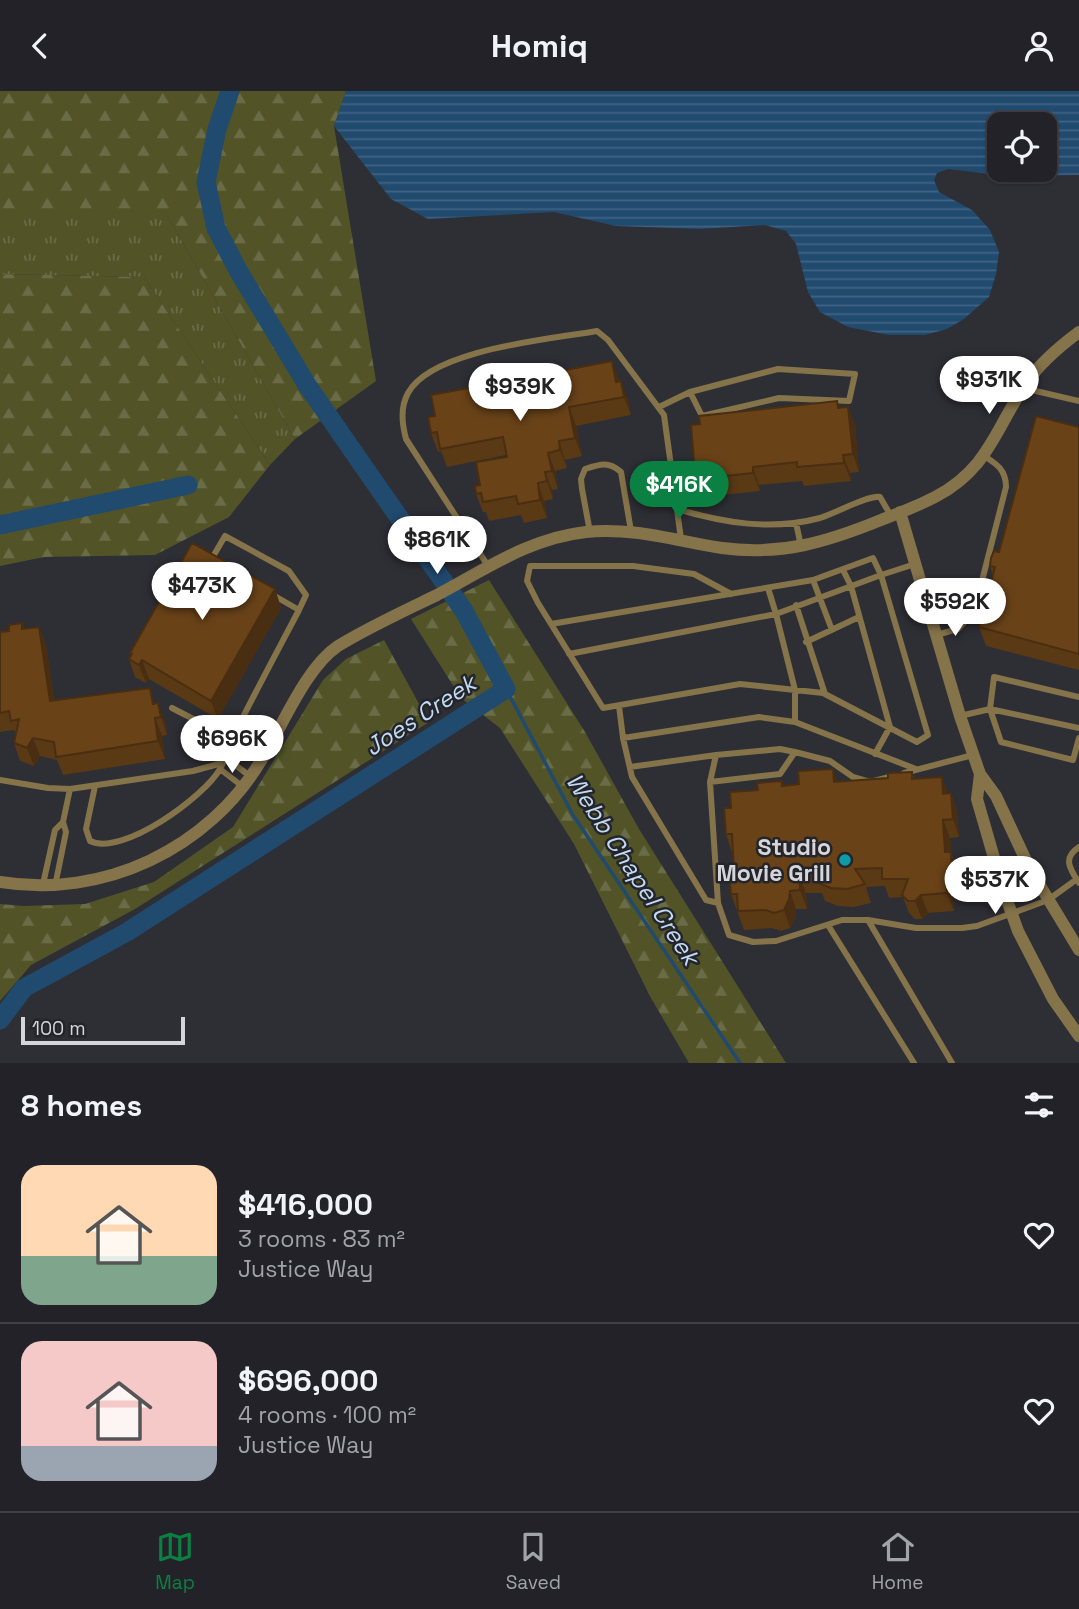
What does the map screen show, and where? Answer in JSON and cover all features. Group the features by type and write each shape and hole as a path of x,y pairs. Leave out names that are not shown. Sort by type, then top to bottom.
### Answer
{"street":[{"path":"0,882 48,886 117,874 162,855 208,824 247,783 312,673 336,647 536,543 590,532 631,531 746,550 776,550 834,539 936,496 965,477 984,456 1023,389 1055,351 1079,332"},
{"path":"895,514 915,564 980,774 996,796 1030,869 1079,950"},
{"path":"980,774 977,799 1018,930 1053,999 1079,1036"}],"lane":[{"path":"482,570 406,439 402,423 403,406 409,391 420,378 479,351 597,331 608,340 659,407 667,423 681,539"},
{"path":"659,407 690,392 778,369 855,374 849,401 779,398 702,416 690,392"},
{"path":"1023,389 1079,401"},
{"path":"936,635 958,629 974,612 1006,487 1001,468 984,456"},
{"path":"590,532 581,479 585,469 607,463 621,472 631,531"},
{"path":"677,509 716,520 755,525 796,523 834,513 873,496 880,497 895,514"},
{"path":"796,523 801,546"},
{"path":"95,786 86,829 90,841 99,845 119,842 152,828 202,790 222,763 306,595 289,571 225,536 211,560 222,566"},
{"path":"551,624 768,588 813,580 873,558 881,575 928,734 917,741 825,694 740,684 603,708 551,624 527,581 530,566 633,566 694,573 731,594"},
{"path":"569,654 776,614 915,564"},
{"path":"843,570 851,586 890,727 875,754"},
{"path":"813,580 832,630"},
{"path":"768,588 795,690 794,722"},
{"path":"266,591 299,610"},
{"path":"796,605 825,694"},
{"path":"806,642 859,617"},
{"path":"1079,697 995,677 990,709 1001,742 1073,761 1079,738"},
{"path":"618,706 632,777 706,900 718,903"},
{"path":"172,708 232,739"},
{"path":"960,716 990,709 1079,728"},
{"path":"623,738 759,717 794,722 918,770"},
{"path":"630,767 780,748 830,761 853,777 870,782 973,755"},
{"path":"710,782 780,774 795,752"},
{"path":"716,755 710,782 718,903 729,935 753,942 776,941 842,920 868,920 916,928 962,928 1012,914 1048,900 1078,881 1069,867 1069,858 1072,851 1079,847"},
{"path":"222,763 247,783"},
{"path":"222,763 247,783"},
{"path":"0,780 70,789 192,771 222,763"},
{"path":"48,886 66,832 63,822 70,789"},
{"path":"48,886 55,830 63,822"},
{"path":"868,920 952,1063"},
{"path":"828,925 914,1063"}],"green space":[{"path":"0,91 346,91 334,126 376,381 295,439 167,215 0,215"},
{"path":"0,215 167,215 295,439 270,465 144,277 0,274"},
{"path":"0,274 144,277 270,465 229,517 155,555 44,557 0,566"},
{"path":"489,580 585,732 639,829 786,1063 689,1063 651,998 574,844 500,728 461,698 411,619"},
{"path":"384,640 429,722 135,909 31,965 0,1001 0,904 85,904 154,882 233,827 323,680 346,659"}],"water":[{"path":"346,91 1079,91 1079,175 1057,175 1057,112 987,112 987,174 948,169 937,173 934,180 939,192 972,210 990,230 999,252 989,297 964,319 947,329 925,335 889,335 848,327 820,312 808,292 796,244 786,231 765,225 700,229 616,226 554,212 428,219 391,199 334,126"}],"building":[{"path":"612,361 616,382 621,381 624,397 569,407 575,438 559,441 560,450 548,453 552,471 545,472 547,481 538,483 540,500 518,504 516,496 483,502 481,493 476,494 475,486 480,485 476,462 507,457 503,437 440,449 437,432 431,433 428,417 435,416 431,395 496,383 495,376 544,367 545,374"},
{"path":"837,401 838,408 848,407 853,454 843,455 844,463 797,467 797,462 753,467 753,473 706,478 706,470 695,472 691,425 700,424 699,416"},
{"path":"1036,416 1079,427 1079,654 979,627 995,567 990,566 991,558 994,551 999,552"},
{"path":"192,543 275,589 211,701 142,660 139,665 129,659"},
{"path":"22,623 22,629 39,627 50,701 150,688 153,704 158,703 161,717 155,718 158,741 56,757 54,742 33,738 27,748 14,743 19,719 11,721 9,711 0,713 0,632 9,631 9,625"},
{"name":"Studio Movie Grill","path":"833,769 834,782 888,778 888,773 912,772 912,779 942,777 943,794 951,793 953,819 943,820 945,852 951,852 952,876 946,876 947,893 921,895 915,901 908,901 902,895 908,879 882,879 882,868 855,869 865,884 847,889 831,888 818,883 823,874 799,875 800,890 790,891 784,910 774,913 766,910 738,911 737,894 731,894 729,871 734,871 732,834 726,834 724,808 731,808 730,792 758,790 757,783 782,781 782,786 799,784 798,771"}],"waterway":[{"name":"Joes Creek","path":"0,1020 24,988 127,932 506,689 464,611 307,385 239,272 216,228 206,182 217,129 230,91"},
{"path":"0,525 188,485"},
{"name":"Webb Chapel Creek","path":"506,689 573,815 740,1063"}],"place":[{"name":"Studio Movie Grill","path":"845,860"}]}
